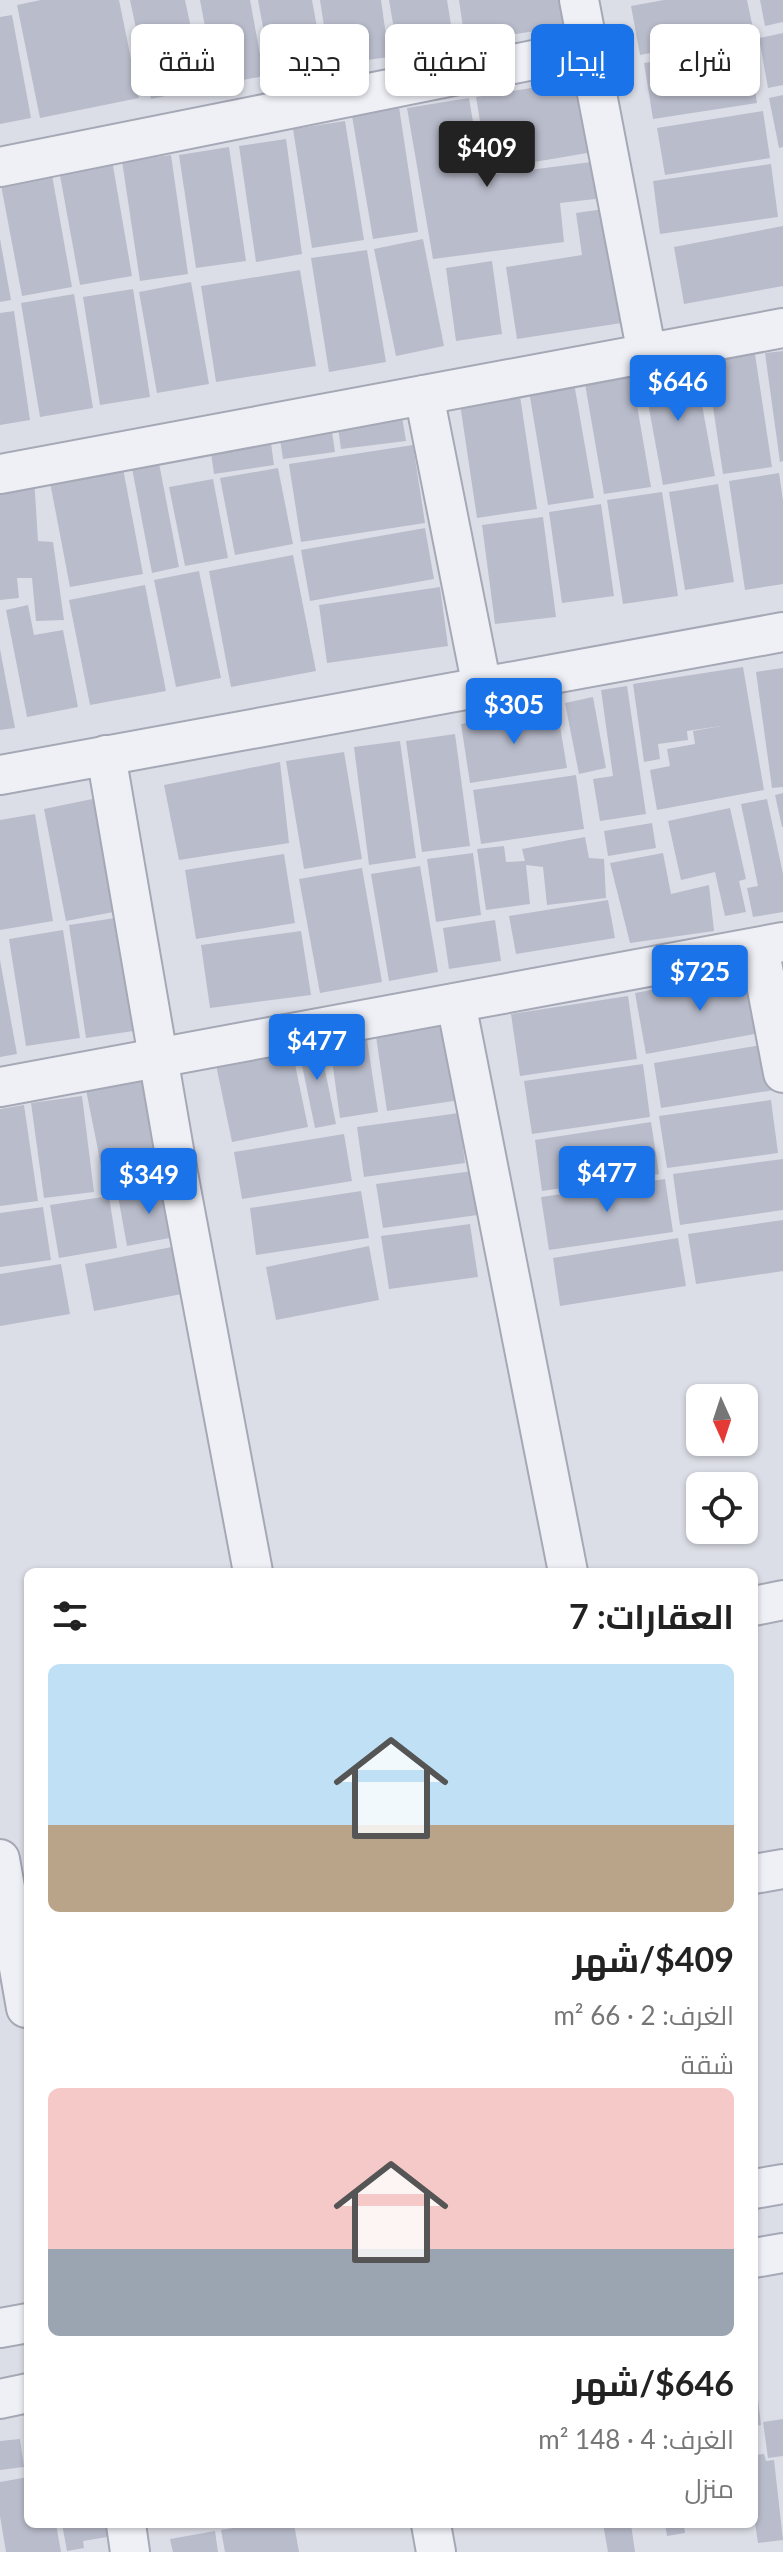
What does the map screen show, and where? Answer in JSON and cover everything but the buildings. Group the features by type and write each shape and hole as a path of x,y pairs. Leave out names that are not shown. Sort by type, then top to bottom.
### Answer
{"street":[{"path":"579,0 583,24"},
{"path":"0,167 531,60"},
{"path":"597,96 647,354"},
{"path":"0,474 783,328"},
{"path":"424,395 482,687"},
{"path":"0,775 783,632"},
{"path":"106,755 161,1057 178,1173 252,1568"},
{"path":"0,1087 771,944 783,1073"},
{"path":"456,1003 567,1568"},
{"path":"758,1605 783,1600"},
{"path":"0,1859 18,2010"},
{"path":"758,1873 783,1869"},
{"path":"758,2188 783,2184"},
{"path":"758,2257 783,2253"},
{"path":"0,2328 24,2324"},
{"path":"0,2399 24,2394"},
{"path":"127,2528 130,2552"},
{"path":"432,2528 436,2552"}]}
